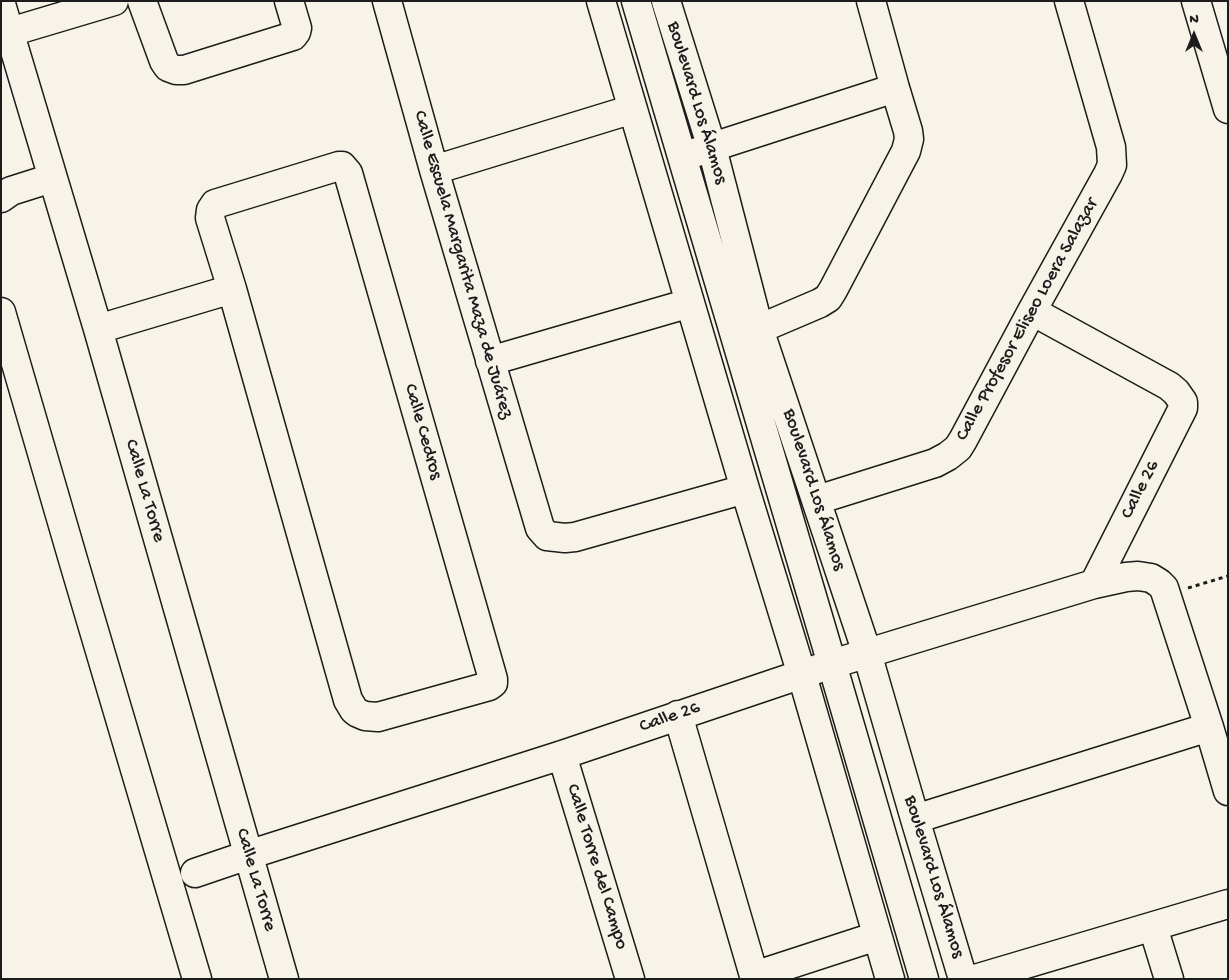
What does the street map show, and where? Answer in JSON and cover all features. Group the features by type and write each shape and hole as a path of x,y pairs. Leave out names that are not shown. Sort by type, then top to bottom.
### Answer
{"street":[{"path":"10,32 114,1"},
{"path":"142,1 164,61 168,67 184,70 293,36 297,28 290,1"},
{"name":"Calle Escuela Margarita Maza de Juárez","path":"387,1 434,170 540,528 547,536 565,538 744,489"},
{"path":"601,1 744,489 802,675 890,979"},
{"name":"Boulevard Los Álamos","path":"636,1 924,979"},
{"name":"Boulevard Los Álamos","path":"666,1 712,148 759,328 867,654 963,979"},
{"path":"759,328 828,298 834,290 906,151 909,139 908,131 871,1"},
{"name":"Calle Profesor Eliseo Loera Salazar","path":"816,500 935,463 958,448 1108,174 1112,165 1109,138 1069,1"},
{"path":"1196,1 1228,109"},
{"name":"Calle La Torre","path":"1,4 98,329 284,979"},
{"path":"650,167 895,88"},
{"path":"434,170 633,110"},
{"name":"Calle Cedros","path":"342,166 346,169 494,679 493,683 489,686 378,717 366,716 354,710 348,700 232,289 210,218 211,210 215,204 334,167 342,166"},
{"path":"1,198 12,191 52,178"},
{"path":"98,329 232,289"},
{"path":"490,361 690,303"},
{"name":"Calle 26","path":"1032,311 1169,386 1183,402 1183,408 1094,584"},
{"path":"1,312 197,979"},
{"name":"Calle 26","path":"195,873 562,755 832,664 1094,584 1138,576 1159,586"},
{"path":"1159,586 1209,727 1228,791"},
{"path":"678,715 754,977 877,936"},
{"path":"915,820 1209,727"},
{"name":"Calle Torre del Campo","path":"562,755 630,979"},
{"path":"975,979 1228,904"},
{"path":"1153,927 1169,979"}],"path":[{"path":"1159,586 1228,576"}]}
